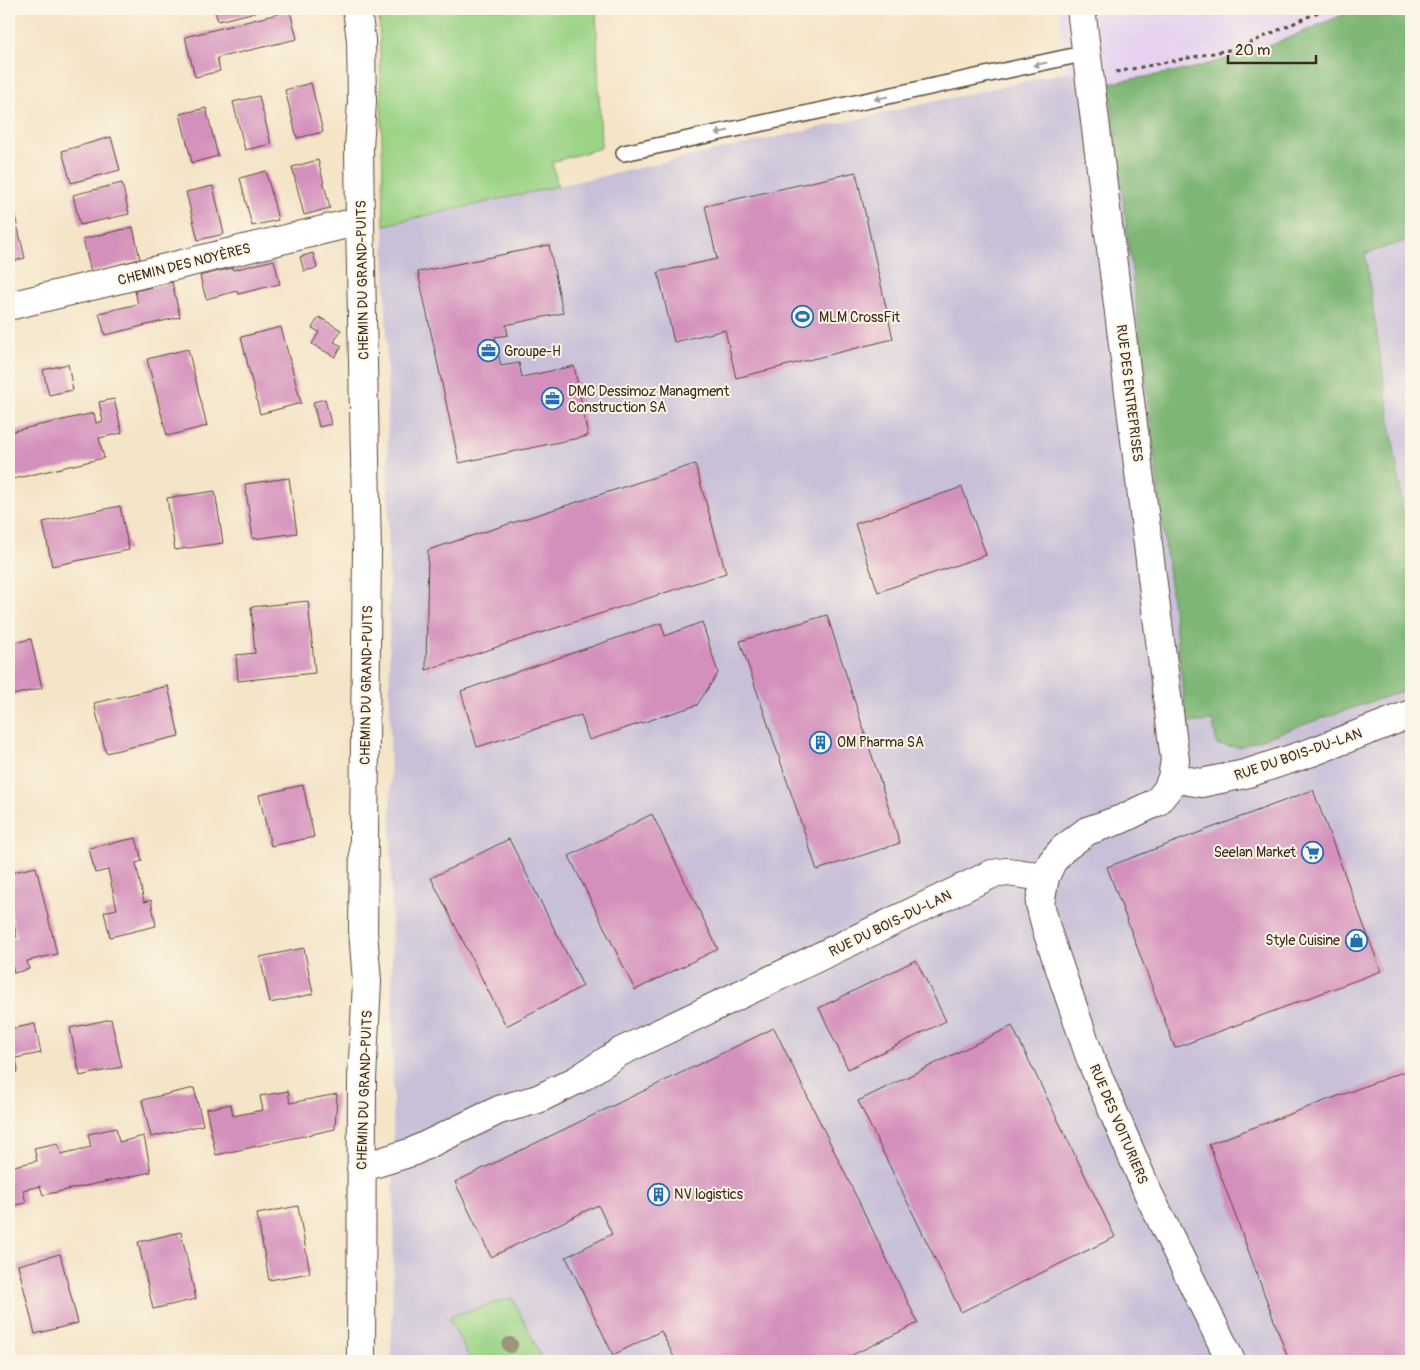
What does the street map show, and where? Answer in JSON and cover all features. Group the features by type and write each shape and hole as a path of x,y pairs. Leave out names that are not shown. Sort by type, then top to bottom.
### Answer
{"street":[{"name":"CHEMIN DU GRAND-PUITS","path":"357,9 361,40 360,222 368,551 364,922 367,982 362,1078 361,1361"},
{"name":"RUE DES ENTREPRISES","path":"1081,9 1175,760 1172,778"},
{"name":"CHEMIN DES NOYÈRES","path":"9,306 360,222"},
{"name":"RUE DU BOIS-DU-LAN","path":"1172,778 1201,782 1245,774 1312,752 1411,714"},
{"path":"1045,877 1052,862 1074,840 1087,832 1122,819 1157,802 1167,790 1172,778"},
{"name":"RUE DU BOIS-DU-LAN","path":"361,1168 412,1152 500,1110 538,1100 577,1080 620,1052 992,874 1006,872 1045,877"},
{"name":"RUE DES VOITURIERS","path":"1045,877 1040,904 1047,931 1091,1060 1150,1196 1231,1361"}],"lane":[{"path":"624,153 1089,65"}],"path":[{"path":"1089,65 1239,48 1325,9"}],"shaded area":[{"path":"1059,9 1356,9 1262,48 1190,69 1109,83 1067,72"},
{"path":"1067,72 1109,83 1187,723 1213,721 1239,747 1411,688 1411,1361 391,1361 394,1222 387,361 384,225"},
{"path":"1411,239 1411,561 1365,253"}],"green space":[{"path":"379,9 596,9 601,148 552,162 558,186 384,225"},
{"path":"1356,9 1411,9 1411,239 1365,254 1411,561 1411,688 1239,747 1217,745 1213,721 1187,723 1109,83 1190,69 1262,49"},
{"path":"513,1299 543,1361 471,1361 450,1320 451,1316"}],"building":[{"path":"214,9 256,9 256,12 218,21"},
{"path":"290,11 297,39 217,58 220,71 195,77 185,37"},
{"path":"311,83 323,132 297,138 285,90"},
{"path":"259,96 271,144 245,150 233,102"},
{"path":"206,108 218,156 192,163 180,114"},
{"path":"111,137 120,170 71,183 62,151"},
{"path":"318,160 330,208 304,215 292,167"},
{"path":"266,171 278,220 252,226 240,178"},
{"path":"856,172 893,339 736,378 725,330 674,342 658,272 717,259 705,206"},
{"path":"122,183 129,214 80,225 73,195"},
{"path":"213,186 224,234 198,240 186,192"},
{"path":"9,191 25,258 9,262"},
{"path":"133,227 140,259 91,272 83,239"},
{"path":"549,245 563,313 506,325 508,335 495,337 501,366 519,363 522,377 574,366 588,436 459,463 418,272"},
{"path":"313,253 317,268 304,271 300,257"},
{"path":"274,260 280,284 238,294 237,291 206,299 200,276"},
{"path":"172,282 180,317 105,335 99,313 138,304 135,291"},
{"path":"319,317 341,330 334,342 342,346 335,357 312,344 319,332 312,328"},
{"path":"281,327 301,403 260,414 241,337"},
{"path":"188,349 207,426 167,436 147,359"},
{"path":"68,364 73,390 49,395 43,370"},
{"path":"114,399 122,433 99,438 104,458 9,480 9,432 94,413 96,423 103,421 99,402"},
{"path":"325,399 331,424 319,427 313,402"},
{"path":"695,464 726,573 426,670 428,550"},
{"path":"289,478 297,533 253,539 245,484"},
{"path":"962,487 986,555 878,592 855,524"},
{"path":"215,491 223,543 175,550 167,498"},
{"path":"120,506 129,550 52,566 43,522"},
{"path":"308,601 315,673 238,681 236,655 255,653 251,607"},
{"name":"OM Pharma SA","path":"827,615 900,843 817,870 740,641"},
{"path":"702,622 718,673 697,705 589,740 581,715 477,747 461,691 661,623 665,636"},
{"path":"31,639 42,688 9,696 9,644"},
{"path":"168,686 179,736 106,753 94,703"},
{"path":"303,785 314,837 271,846 259,795"},
{"path":"1313,790 1381,971 1175,1048 1107,867"},
{"path":"652,814 718,949 635,990 569,856"},
{"path":"136,838 142,861 136,863 144,902 151,900 156,926 110,937 104,912 117,909 108,870 95,873 89,848"},
{"path":"509,839 583,986 506,1026 431,878"},
{"path":"36,867 57,954 27,961 29,969 14,973 9,960 9,939 17,937 9,905 9,873"},
{"path":"304,948 313,994 270,1003 260,957"},
{"path":"916,960 946,1021 848,1069 819,1008"},
{"path":"111,1019 122,1067 80,1076 70,1028"},
{"path":"35,1024 41,1053 16,1058 18,1072 9,1074 9,1029"},
{"path":"1012,1026 1115,1237 961,1312 858,1101"},
{"name":"NV logistics","path":"774,1028 918,1323 840,1361 676,1361 661,1331 613,1355 566,1257 612,1234 598,1205 491,1257 455,1182"},
{"path":"1411,1069 1411,1361 1289,1361 1209,1144"},
{"path":"194,1088 203,1125 151,1137 142,1100"},
{"path":"288,1091 290,1103 337,1094 335,1129 216,1155 206,1109 231,1104 233,1116 263,1110 260,1096"},
{"path":"116,1128 119,1142 144,1136 151,1172 43,1195 40,1186 23,1190 26,1203 9,1206 9,1167 37,1161 34,1148 58,1143 61,1154 91,1147 88,1134"},
{"path":"298,1206 310,1273 269,1280 257,1214"},
{"path":"181,1232 196,1299 153,1309 138,1242"},
{"path":"60,1254 78,1323 35,1334 18,1265"}],"place":[{"name":"MLM CrossFit","path":"803,317"},
{"name":"Groupe-H","path":"488,351"},
{"name":"DMC Dessimoz Managment Construction SA","path":"552,399"},
{"name":"OM Pharma SA","path":"821,742"},
{"name":"Seelan Market","path":"1312,852"},
{"name":"Style Cuisine","path":"1356,940"},
{"name":"NV logistics","path":"658,1194"}]}
